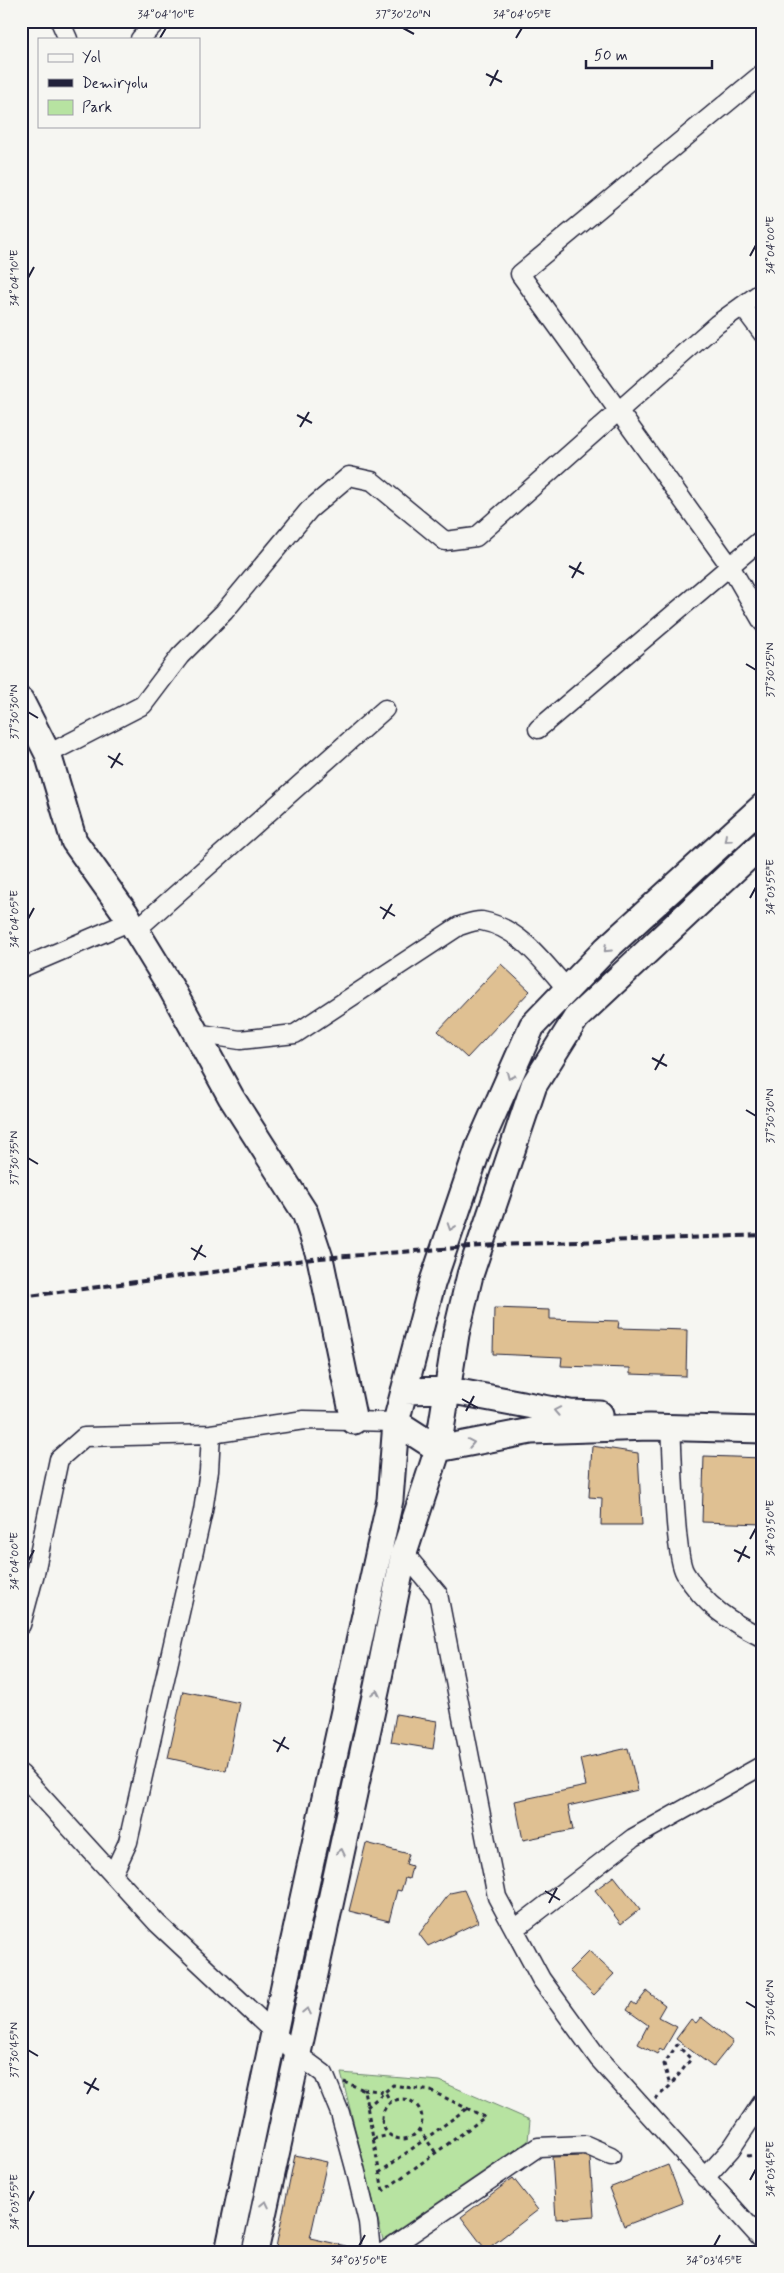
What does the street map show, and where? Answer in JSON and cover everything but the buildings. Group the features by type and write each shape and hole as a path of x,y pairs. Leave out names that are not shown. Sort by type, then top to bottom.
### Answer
{"main road":[{"path":"21,701 48,754 74,840 133,925 231,1097 305,1213 320,1258 354,1421"},
{"path":"228,2252 390,1500 396,1422 432,1284 479,1146 532,1026 606,949 763,806"},
{"path":"255,2252 378,1687 404,1553 438,1449 456,1334 470,1275 534,1085 576,1018 763,843"},
{"path":"404,1391 448,1390 570,1413 763,1416"},
{"path":"396,1422 438,1449 530,1431 671,1428 763,1430"}],"street":[{"path":"60,21 68,38"},
{"path":"141,38 157,21"},
{"path":"763,73 520,274 730,566 763,623"},
{"path":"48,754 143,705 180,656 224,612 309,510 349,476 372,482 445,541 476,537 717,324 763,291"},
{"path":"742,306 763,334"},
{"path":"538,729 763,538"},
{"path":"21,968 133,925 385,709"},
{"path":"196,1033 240,1040 295,1034 459,926 480,921 503,928 527,945 567,989"},
{"path":"21,1624 35,1572 59,1459 84,1437 211,1434 304,1420 396,1422"},
{"path":"671,1428 678,1544 683,1571 704,1599 727,1620 763,1638"},
{"path":"113,1874 128,1842 198,1530 209,1472 211,1434"},
{"path":"404,1553 438,1594 497,1897 542,1979 599,2059 763,2241"},
{"path":"515,1930 633,1838 763,1765"},
{"path":"21,1774 157,1922 297,2054 324,2074 340,2113 364,2205 371,2252"},
{"path":"705,2178 731,2149 763,2101"},
{"path":"384,2252 538,2147 586,2145 611,2156"}],"path":[{"path":"644,2109 670,2086 691,2059 677,2045 664,2064 670,2086"},
{"path":"324,2074 360,2088 385,2092 391,2102"},
{"path":"364,2205 485,2117 431,2091 393,2086 367,2106"},
{"path":"360,2088 364,2090 382,2191"},
{"path":"373,2139 390,2135 404,2139 415,2134 419,2129 421,2117 416,2106 404,2100 391,2102 386,2107 382,2120 383,2126 390,2135"},
{"path":"379,2173 466,2109"},
{"path":"419,2129 436,2153"}],"green space":[{"path":"341,2073 440,2081 530,2120 528,2141 383,2240"}],"railway":[{"path":"21,1297 320,1258 496,1245 763,1235"}]}
